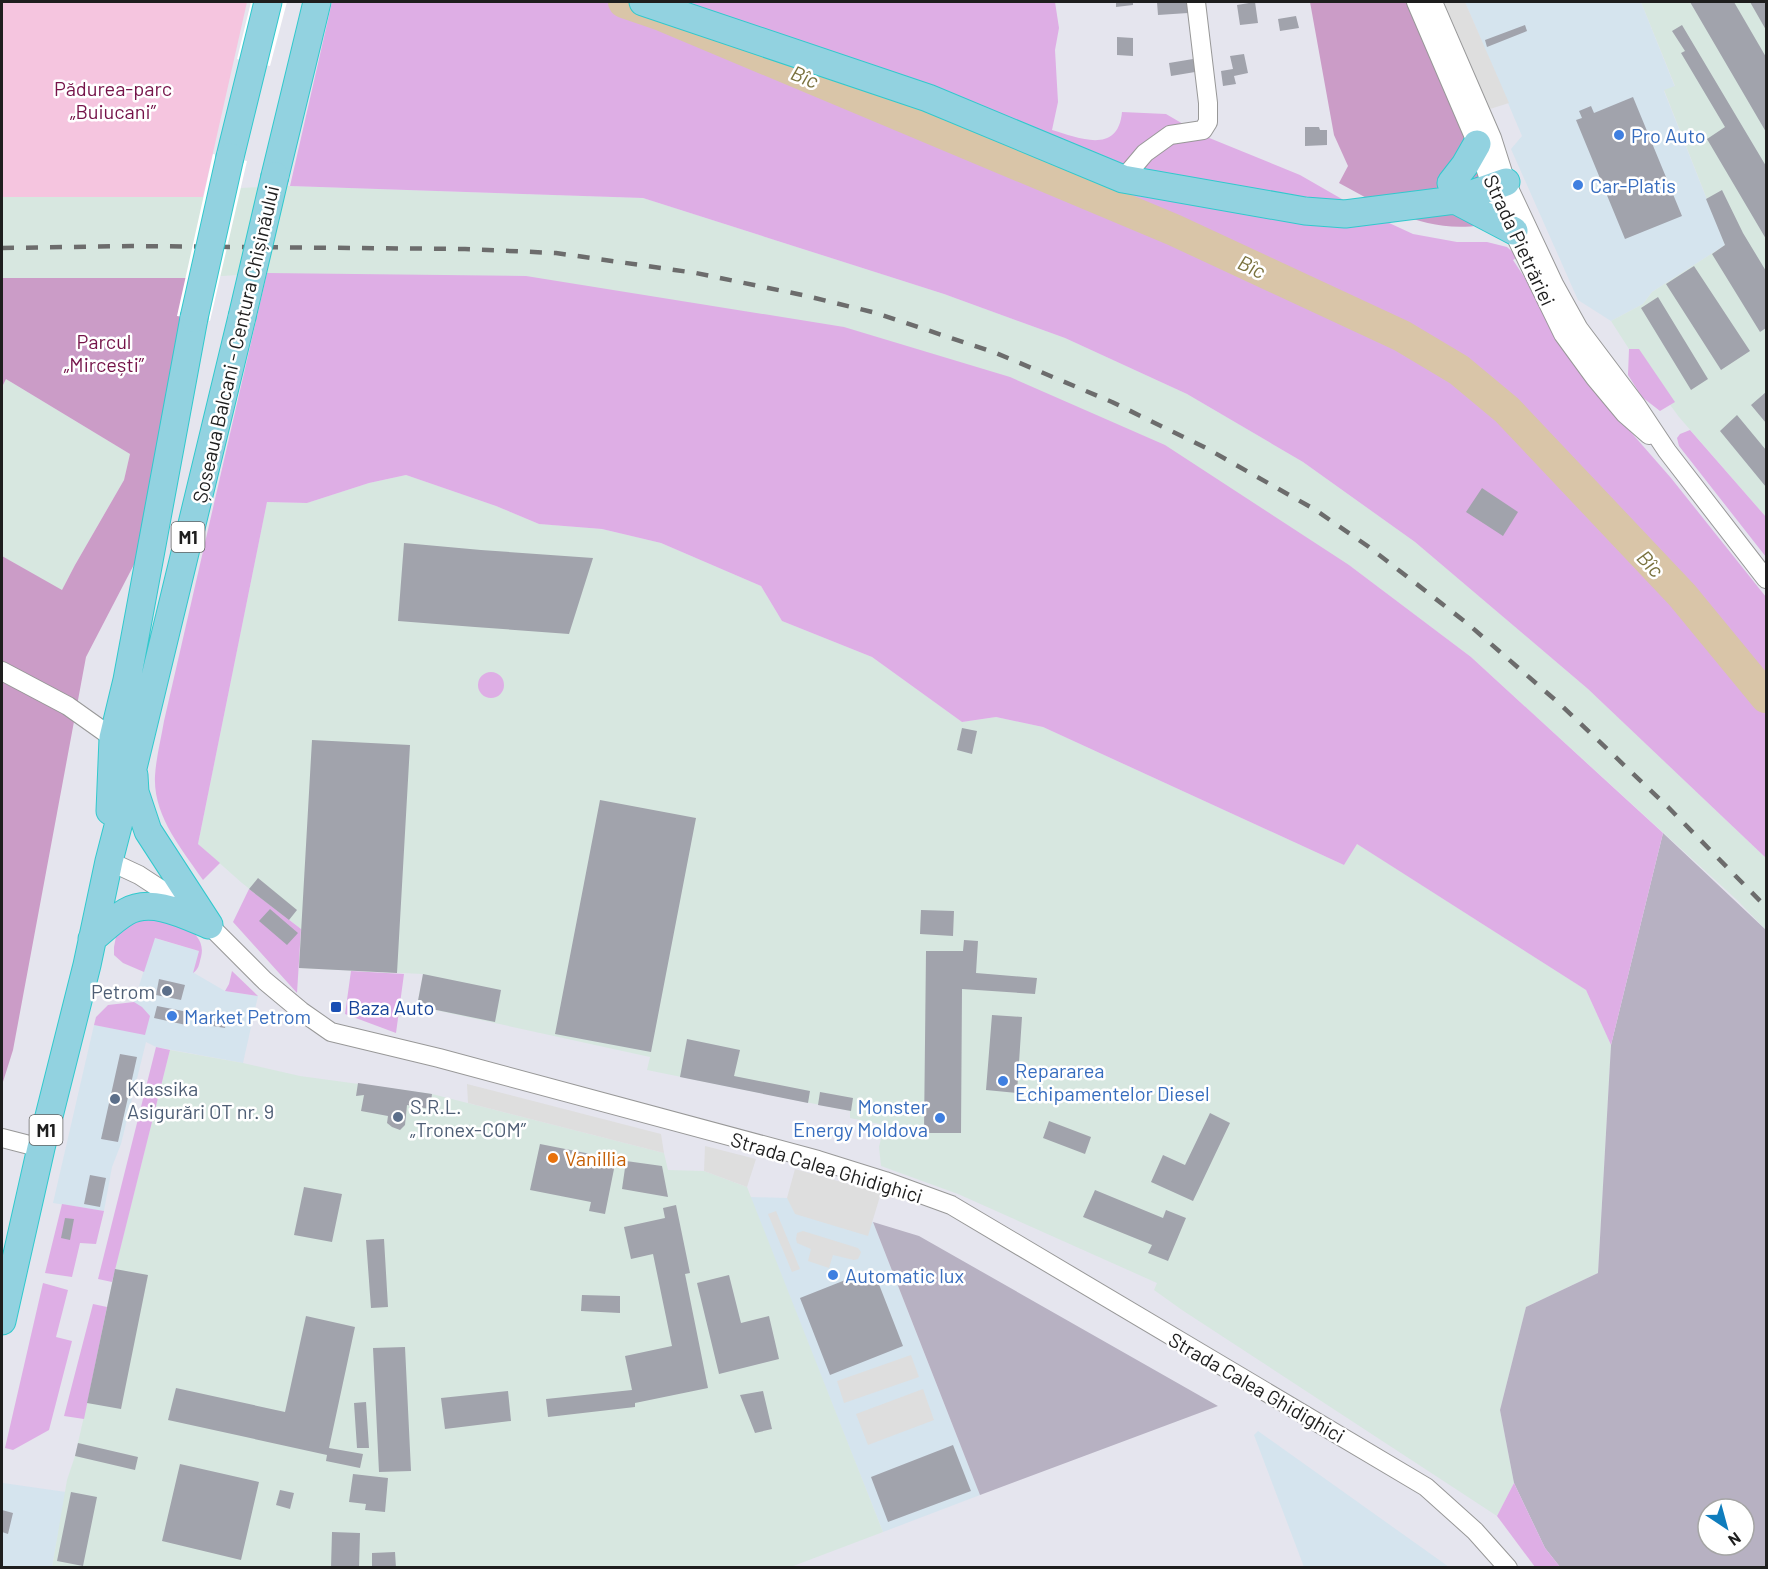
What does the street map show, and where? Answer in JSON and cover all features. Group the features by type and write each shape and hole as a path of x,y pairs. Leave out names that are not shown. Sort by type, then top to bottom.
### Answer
{"highway":[{"name":"Șoseaua Balcani - Centura Chișinăului","path":"109,861 113,738 194,318 268,2"},
{"name":"Șoseaua Balcani - Centura Chișinăului","path":"2,1321 109,861 316,2"},
{"path":"643,2 928,98 1123,179 1305,211 1356,213 1453,191 1497,177"},
{"path":"1453,191 1477,144"},
{"path":"1453,191 1514,231"},
{"path":"133,768 135,792 148,831 209,925"},
{"path":"92,939 128,910 146,906 171,910 209,925"}],"street":[{"path":"1123,179 1145,153 1170,135 1203,130 1208,122 1208,103 1196,2"},
{"name":"Strada Pietrăriei","path":"1416,2 1477,144 1579,329 1637,406 1667,451 1767,579"},
{"name":"Strada Pietrăriei","path":"1433,2 1492,138 1497,177 1514,231 1563,334 1625,414 1667,451"},
{"path":"2,671 68,706 113,738"},
{"name":"Strada Calea Ghidighici","path":"109,861 139,875 209,925 265,981 331,1032 445,1059 809,1158 885,1181 951,1205 1426,1488 1475,1531 1508,1568"},
{"path":"2,1138 41,1148"}],"shaded area":[{"path":"332,2 1055,2 1059,28 1055,50 1058,102 1052,130 1085,139 1105,139 1113,134 1119,125 1122,112 1166,114 1202,135 1300,175 1361,210 1413,234 1457,242 1487,242 1507,247 1518,257 1513,260 1615,414 1671,478 1766,597 1766,858 1588,689 1415,542 1303,462 1187,394 1065,338 944,294 643,198 290,186"},
{"path":"1444,2 1465,2 1509,103 1490,109"},
{"path":"1465,2 1641,2 1675,87 1664,91 1725,245 1652,292 1643,304 1611,321 1578,300 1511,149 1522,136"},
{"path":"1641,2 1766,2 1766,517 1679,417 1611,321 1643,304 1652,292 1725,245 1664,90 1675,86"},
{"path":"289,186 643,198 944,294 1065,338 1187,394 1303,462 1415,542 1588,689 1766,858 1766,930 1737,900 1471,657 1349,565 267,273 193,278 2,278 2,197 202,197 240,188"},
{"path":"267,273 526,276 844,327 1010,377 1165,445 1349,565 1471,657 1663,833 1611,1045 1586,990 1357,844 1344,865 1043,727 996,717 962,722 872,657 782,621 761,586 661,543 602,529 539,524 496,506 406,475 369,483 307,503 267,502 198,844 220,863 203,880 170,831 159,805 155,776 157,755"},
{"path":"1629,349 1639,349 1675,402 1660,411 1642,397 1628,375"},
{"path":"6,379 130,454 124,480 62,591 2,556 2,387"},
{"path":"1690,430 1766,517 1766,557 1679,446 1677,438 1680,434"},
{"path":"406,475 496,506 539,524 602,529 661,543 761,586 782,621 872,657 962,722 996,717 1043,727 1344,865 1356,843 1586,990 1611,1045 1598,1273 1526,1307 1500,1410 1514,1483 1497,1516 1182,1310 1154,1290 1157,1283 958,1194 881,1166 879,1147 884,1125 850,1118 850,1111 647,1070 650,1057 417,1006 423,974 299,968 301,929 242,883 198,844 267,502 307,503 369,483"},
{"path":"491,672 500,676 504,685 500,694 491,698 482,694 478,685 482,676"},
{"path":"1663,833 1766,930 1766,1567 1560,1567 1545,1548 1514,1483 1500,1410 1526,1307 1598,1273 1611,1045"},
{"path":"249,889 301,929 297,993 233,922"},
{"path":"154,913 179,923 194,933 199,940 202,948 201,957 198,968 193,973 199,951 155,938 144,972 123,963 114,955 117,931"},
{"path":"154,938 199,951 194,973 225,991 258,996 243,1063 156,1047 146,1042 121,1144 112,1167 104,1211 53,1203 94,1025 127,1031"},
{"path":"232,971 258,996 225,991"},
{"path":"351,971 404,974 396,1033 345,1014"},
{"path":"134,1002 150,1016 145,1035 94,1025 96,1017 108,1005"},
{"path":"156,1047 170,1050 112,1282 98,1279"},
{"path":"170,1050 300,1076 432,1094 664,1153 668,1170 704,1171 747,1187 883,1532 788,1568 52,1568 67,1480 75,1456 115,1269"},
{"path":"467,1084 661,1134 664,1153 468,1103"},
{"path":"705,1146 756,1159 747,1187 704,1171"},
{"path":"795,1169 881,1193 868,1236 795,1214 787,1198"},
{"path":"750,1197 787,1198 873,1222 980,1495 883,1532"},
{"path":"62,1204 104,1211 96,1244 80,1243 72,1277 45,1273"},
{"path":"776,1211 800,1269 792,1272 768,1214"},
{"path":"873,1222 919,1236 1218,1406 980,1495"},
{"path":"803,1231 858,1248 860,1255 854,1260 833,1255 829,1268 808,1261 811,1249 797,1243 796,1239 797,1233"},
{"path":"43,1283 68,1290 56,1337 72,1341 49,1430 13,1450 5,1448"},
{"path":"93,1304 107,1307 84,1419 64,1416"},
{"path":"911,1355 919,1377 844,1403 837,1381"},
{"path":"923,1389 934,1420 868,1445 856,1414"},
{"path":"1258,1431 1449,1567 1304,1567 1254,1435"},
{"path":"3,1483 66,1492 52,1567 2,1568"},
{"path":"1514,1483 1545,1548 1560,1567 1535,1567 1497,1516"}],"green space":[{"name":"Pădurea-parc „Buiucani”","path":"2,2 247,2 203,197 2,197"},
{"path":"1310,2 1410,2 1497,207 1482,225 1443,226 1407,217 1339,183 1348,166 1334,135"},
{"name":"Parcul „Mircești”","path":"2,278 193,278 141,551 86,657 13,1050 2,1085 2,556 62,590 124,480 130,454 6,379 2,387"}],"pier":[{"path":"251,2 287,2 270,66 237,59"},
{"path":"213,154 247,161 210,321 177,316"}],"building":[{"path":"1116,2 1133,2 1133,5 1116,7"},
{"path":"1157,2 1187,2 1188,13 1158,15"},
{"path":"1255,2 1258,23 1240,25 1237,5"},
{"path":"1690,2 1734,2 1766,57 1766,132"},
{"path":"1750,2 1766,2 1766,30"},
{"path":"1296,16 1299,28 1280,31 1278,19"},
{"path":"1525,25 1527,31 1487,47 1485,40"},
{"path":"1682,25 1766,166 1766,239 1707,139 1725,127 1681,53 1685,51 1672,31"},
{"path":"1117,37 1133,38 1133,56 1117,55"},
{"path":"1244,54 1248,73 1234,76 1236,84 1223,86 1221,71 1233,69 1230,56"},
{"path":"1199,58 1201,71 1171,76 1169,63"},
{"path":"1633,97 1682,216 1625,239 1576,120 1582,118 1579,111 1591,106 1594,113"},
{"path":"1305,127 1319,127 1320,130 1327,130 1327,145 1305,146"},
{"path":"1722,190 1743,233 1766,271 1766,328 1760,332 1712,254 1725,245 1706,199"},
{"path":"1694,266 1750,351 1721,370 1666,284"},
{"path":"1658,297 1708,379 1691,390 1641,308"},
{"path":"1766,392 1766,423 1751,405"},
{"path":"1737,415 1766,450 1766,487 1720,431"},
{"path":"1482,488 1518,512 1503,536 1466,512"},
{"path":"404,543 593,558 569,634 398,621"},
{"path":"962,728 977,731 972,754 957,750"},
{"path":"312,740 410,745 397,973 299,968"},
{"path":"600,800 696,818 651,1052 555,1034"},
{"path":"258,878 297,910 289,920 249,889"},
{"path":"270,909 298,933 287,945 259,921"},
{"path":"921,910 954,911 953,936 920,934"},
{"path":"964,940 978,941 976,973 1037,978 1035,994 962,989 961,1133 924,1133 926,951 963,951"},
{"path":"423,974 501,990 495,1022 417,1006"},
{"path":"159,979 185,985 181,1000 156,995"},
{"path":"157,1006 188,1012 186,1025 154,1018"},
{"path":"992,1015 1022,1017 1017,1093 986,1090"},
{"path":"214,1021 226,1023 225,1028 213,1026"},
{"path":"687,1039 740,1050 734,1076 810,1091 808,1103 680,1077"},
{"path":"120,1054 137,1057 118,1142 101,1139"},
{"path":"358,1083 432,1094 430,1109 407,1105 405,1125 400,1130 387,1123 388,1116 361,1111 364,1095 356,1096"},
{"path":"820,1092 853,1098 851,1111 818,1105"},
{"path":"1210,1113 1230,1123 1193,1201 1151,1182 1163,1155 1185,1165"},
{"path":"1049,1121 1091,1137 1085,1154 1043,1138"},
{"path":"540,1144 616,1159 605,1214 589,1211 591,1202 530,1190"},
{"path":"626,1161 662,1166 668,1197 622,1189"},
{"path":"90,1175 106,1178 100,1207 84,1204"},
{"path":"304,1187 342,1194 332,1242 294,1235"},
{"path":"1095,1190 1163,1218 1166,1210 1186,1218 1168,1261 1148,1253 1152,1245 1083,1217"},
{"path":"676,1205 690,1273 685,1274 708,1388 635,1403 635,1407 548,1417 546,1399 632,1390 625,1356 672,1346 653,1254 631,1259 624,1227 665,1218 663,1208"},
{"path":"65,1218 74,1219 70,1240 61,1238"},
{"path":"384,1239 388,1307 371,1308 366,1240"},
{"path":"115,1269 148,1275 121,1409 87,1403"},
{"path":"873,1269 903,1346 830,1375 800,1298"},
{"path":"729,1275 741,1323 769,1316 779,1359 719,1374 697,1283"},
{"path":"582,1295 620,1296 620,1313 581,1311"},
{"path":"306,1316 355,1327 329,1448 363,1454 360,1468 326,1461 327,1455 168,1420 176,1388 285,1412"},
{"path":"405,1347 411,1471 379,1472 373,1348"},
{"path":"508,1391 511,1421 445,1429 441,1398"},
{"path":"763,1391 772,1429 755,1433 740,1395"},
{"path":"366,1402 369,1448 357,1448 354,1403"},
{"path":"78,1443 138,1457 135,1470 75,1456"},
{"path":"953,1445 971,1491 888,1522 871,1477"},
{"path":"180,1464 259,1482 241,1560 162,1541"},
{"path":"353,1474 388,1478 385,1512 365,1510 366,1504 349,1502"},
{"path":"280,1490 294,1493 290,1509 276,1505"},
{"path":"71,1492 97,1497 83,1566 57,1561"},
{"path":"2,1510 13,1513 8,1534 2,1532"},
{"path":"332,1532 360,1533 359,1568 331,1568"},
{"path":"395,1552 396,1568 372,1568 372,1553"}],"waterway":[{"name":"Bîc","path":"624,2 659,14 1174,230 1402,336 1459,370 1507,410 1682,595 1766,697"}],"railway":[{"path":"2,248 132,246 465,249 556,253 696,273 807,296 876,313 996,353 1112,402 1206,448 1314,509 1369,547 1468,624 1561,705 1668,807 1766,907"}],"place":[{"name":"Pro Auto","path":"1619,135"},
{"name":"Car-Platis","path":"1578,185"},
{"name":"Petrom","path":"167,991"},
{"name":"Baza Auto","path":"336,1007"},
{"name":"Market Petrom","path":"172,1016"},
{"name":"Repararea Echipamentelor Diesel","path":"1003,1081"},
{"name":"Klassika Asigurări OT nr. 9","path":"115,1099"},
{"name":"S.R.L. „Tronex-COM”","path":"398,1117"},
{"name":"Monster Energy Moldova","path":"940,1118"},
{"name":"Vanillia","path":"553,1158"},
{"name":"Automatic lux","path":"833,1275"}]}
